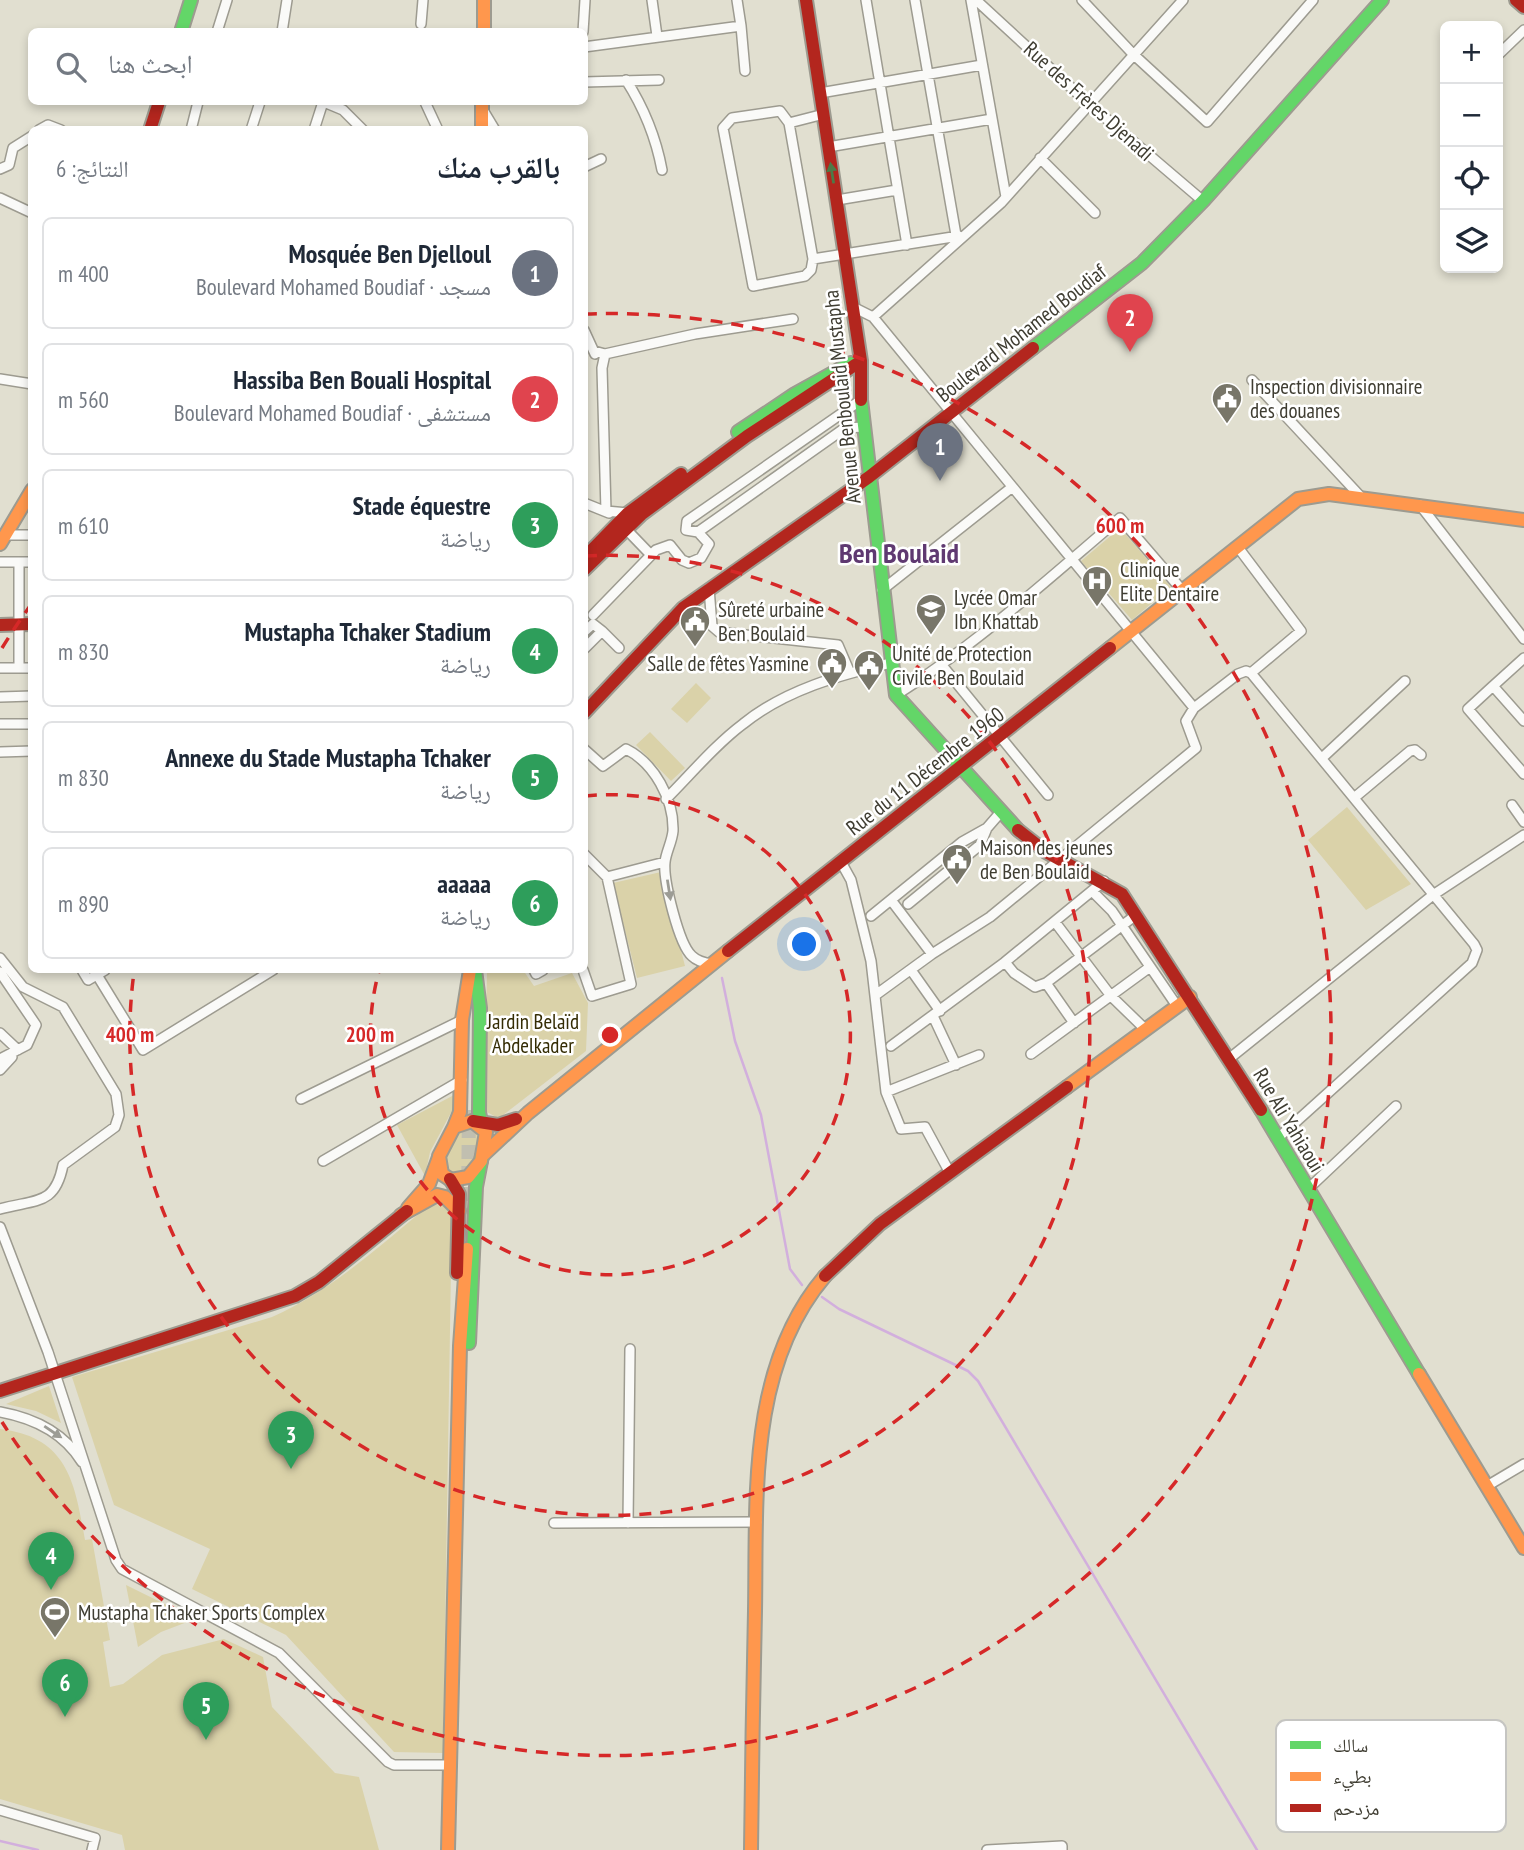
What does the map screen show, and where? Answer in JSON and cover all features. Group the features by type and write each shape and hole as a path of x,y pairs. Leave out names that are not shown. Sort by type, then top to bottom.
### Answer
{"main road":[{"path":"182,28 191,0"},
{"path":"484,0 484,28"},
{"name":"Avenue Benboulaid Mustapha","path":"806,0 861,361 861,400 869,477 897,695 960,769"},
{"name":"Boulevard Mohamed Boudiaf","path":"588,709 683,608 869,477 1142,263 1203,201 1382,0"},
{"path":"150,126 158,105"},
{"path":"482,105 482,126"},
{"path":"588,554 624,521 795,394 849,363 861,361"},
{"name":"Rue du 11 Décembre 1960","path":"482,1156 528,1113 712,964 960,769 1181,589 1298,499 1329,494 1524,520"},
{"path":"3,540 28,504"},
{"path":"588,565 624,521"},
{"path":"0,625 25,624"},
{"name":"Rue Ali Yahiaoui","path":"960,769 1037,848 1104,881 1122,894 1230,1058 1524,1548"},
{"path":"401,1215 429,1184 460,1112 462,1020 471,973"},
{"path":"464,1344 476,1188 487,1138 476,1120 480,1008 473,973"},
{"path":"751,1850 757,1522 769,1393 784,1344 803,1307 844,1256 950,1173 1190,997"},
{"name":"Rue du 11 Décembre 1960","path":"476,1120 504,1125 528,1113"},
{"path":"454,1126 476,1120"},
{"path":"0,1391 296,1296 319,1282 401,1215 450,1180 458,1181 469,1176 482,1156"},
{"path":"439,1157 439,1168 459,1194 463,1206 467,1249 447,1850"},
{"path":"401,1215 437,1195 463,1206"},
{"path":"457,1850 464,1344 463,1206"}],"street":[{"path":"218,28 227,0"},
{"path":"282,28 287,0"},
{"path":"422,24 423,0"},
{"path":"583,28 585,0"},
{"path":"652,0 657,36"},
{"path":"737,0 745,71"},
{"path":"866,0 907,244"},
{"path":"915,0 937,130 960,236"},
{"path":"971,0 1006,197"},
{"name":"Rue des Frères Djenadi","path":"976,0 1088,103 1203,201"},
{"path":"1082,0 1133,54 1207,122 1313,0"},
{"path":"873,317 1006,197 1183,0"},
{"path":"588,46 741,26"},
{"path":"1503,50 1524,30"},
{"path":"820,93 982,65"},
{"path":"626,80 653,135 662,170"},
{"path":"588,82 659,80"},
{"path":"192,126 197,105"},
{"path":"252,126 259,105"},
{"path":"315,126 323,105"},
{"path":"331,105 343,110 359,126"},
{"path":"426,105 436,126"},
{"path":"482,105 493,126"},
{"path":"780,111 789,123 813,259 811,270 805,276 756,286 751,284 723,128 732,118 780,111"},
{"path":"789,123 824,114"},
{"path":"828,147 992,119"},
{"path":"0,169 9,165 13,148 28,139"},
{"path":"1040,158 1096,213"},
{"path":"588,165 601,159"},
{"path":"836,200 897,190"},
{"path":"0,198 28,211"},
{"path":"813,259 960,236"},
{"path":"853,307 873,317 1194,708"},
{"path":"594,351 605,354 695,334 793,319"},
{"path":"588,338 602,368"},
{"path":"605,354 602,368 606,511"},
{"path":"0,379 28,383"},
{"path":"1252,380 1361,497"},
{"path":"593,615 651,555 670,545 682,560 690,563 701,558 709,544 698,532 686,530 687,521 861,400"},
{"path":"698,532 845,428 864,427"},
{"path":"882,590 1011,488"},
{"path":"588,504 624,521 651,555"},
{"path":"1420,505 1524,639"},
{"path":"897,695 941,664 1119,518 1181,589"},
{"path":"3,540 28,536"},
{"path":"1237,546 1301,631 1251,673"},
{"path":"0,562 28,562"},
{"path":"19,562 25,624 19,668"},
{"path":"709,588 712,626 719,632 838,645 850,673"},
{"path":"588,628 593,624 619,648"},
{"path":"588,645 602,631"},
{"path":"1524,658 1468,709 1524,774"},
{"path":"666,799 745,722 811,686 891,663"},
{"path":"941,664 1048,795"},
{"path":"0,668 28,667"},
{"path":"877,994 990,917 1196,748 1186,722 1194,708 1238,674 1246,671 1251,673 1322,758 1477,950 1472,962 1278,1138"},
{"path":"1322,758 1405,681"},
{"path":"1493,686 1524,721"},
{"path":"0,697 28,696"},
{"path":"0,724 28,724"},
{"path":"588,753 603,766 621,750 630,751 656,776 666,799 673,830 665,862 671,902 687,950 693,957 712,964"},
{"path":"1354,798 1409,751 1415,750 1421,755"},
{"path":"0,752 28,751"},
{"path":"1512,805 1524,822"},
{"path":"908,904 980,845 987,828 1000,813"},
{"path":"871,916 962,842 987,828"},
{"path":"1230,1058 1433,895 1524,835"},
{"path":"584,973 592,996 631,984 607,877 588,858"},
{"path":"607,877 665,862"},
{"path":"841,862 851,880 877,994 879,1049 886,1092 901,1129 925,1127 950,1173"},
{"path":"891,1046 1005,962 1104,881"},
{"path":"1092,891 1123,925 1177,1006"},
{"path":"891,900 932,954"},
{"path":"1005,962 1035,987 1045,983 1136,915"},
{"path":"1055,922 1111,996 1145,1029"},
{"path":"0,958 23,987 63,1007 107,1073 119,1107 115,1127 63,1165 59,1185 51,1196 0,1209"},
{"path":"1031,1054 1150,967"},
{"path":"911,970 936,1013 956,1065"},
{"path":"0,972 36,1025 27,1045 0,1059"},
{"path":"84,973 88,980 99,973"},
{"path":"102,973 143,1050 268,973"},
{"path":"1045,983 1074,1023"},
{"path":"300,1099 462,1020"},
{"path":"0,1033 18,1050"},
{"path":"0,1070 18,1050"},
{"path":"886,1092 979,1055"},
{"path":"323,1161 462,1080"},
{"path":"1308,1189 1396,1106"},
{"path":"0,1227 91,1475 116,1560 127,1574 279,1653 387,1762 394,1765 449,1765"},
{"path":"628,1523 630,1349"},
{"path":"0,1412 39,1424 55,1433 74,1448 91,1475"},
{"path":"1487,1486 1524,1464"},
{"path":"554,1523 757,1522"},
{"path":"0,1810 94,1838 92,1850"},
{"path":"987,1850 1062,1846 1062,1850"}],"green space":[{"path":"1120,528 1171,587 1132,620 1081,561"},
{"path":"696,683 711,698 687,723 671,709"},
{"path":"650,732 685,768 671,781 636,745"},
{"path":"1347,807 1411,884 1366,910 1308,840"},
{"path":"661,872 685,966 637,978 613,883"},
{"name":"Jardin Belaïd Abdelkader","path":"487,973 525,973 534,986 572,973 588,1003 586,1051 502,1116 496,1117 487,1112"},
{"path":"456,1094 454,1107 430,1152 425,1176 397,1125"},
{"path":"465,1126 483,1136 472,1168 458,1176 447,1169 446,1156 451,1139"},
{"path":"440,1201 452,1209 443,1753 394,1752 286,1635 192,1589 210,1549 114,1505 72,1377 272,1317 335,1281 431,1204"},
{"path":"49,1386 61,1423 36,1411 6,1404"},
{"name":"Mustapha Tchaker Sports Complex","path":"0,1429 23,1434 41,1442 54,1453 72,1482 85,1540 92,1539 110,1640 103,1642 110,1687 123,1684 162,1655 224,1639 263,1657 272,1707 335,1773 359,1777 379,1850 125,1850 122,1835 0,1799"},
{"path":"126,1585 195,1619 161,1632 138,1647"}],"waterway":[{"path":"722,978 735,1041 761,1115 790,1269 802,1285"},
{"path":"822,1297 839,1309 968,1371 978,1381 1257,1850"},
{"path":"0,1841 38,1850"}],"tunnel":[{"path":"468,1201 469,1110"}],"traffic: fast":[{"path":"182,28 191,0"},
{"path":"1033,348 1142,263 1203,201 1382,0"},
{"path":"738,432 795,394 851,363"},
{"path":"861,400 896,695 1018,830"},
{"path":"475,973 480,1008 479,1112 482,1127"},
{"path":"1261,1110 1419,1374"},
{"path":"469,1343 476,1187 482,1156"}],"traffic: slow":[{"path":"484,0 484,28"},
{"path":"482,105 482,126"},
{"path":"1110,648 1298,499 1329,494 1524,520"},
{"path":"0,544 28,497"},
{"path":"482,1156 528,1113 728,951"},
{"path":"454,1127 460,1112 462,1020 470,973"},
{"path":"1067,1087 1190,997"},
{"path":"472,1121 486,1132 481,1161 468,1177 451,1180 442,1174 439,1156 454,1127 472,1121"},
{"path":"408,1208 429,1184 439,1157"},
{"path":"401,1215 437,1195 445,1197 459,1211"},
{"path":"448,1850 460,1346 467,1249"},
{"path":"751,1850 757,1480 762,1436 769,1392 781,1351 800,1312 825,1276"},
{"path":"1419,1374 1524,1548"}],"traffic: jam":[{"path":"806,0 861,361 861,400"},
{"path":"1516,0 1524,7"},
{"path":"151,126 158,105"},
{"path":"588,709 683,608 869,477 1033,348"},
{"path":"588,566 642,514 747,436 861,361"},
{"path":"588,554 628,513 681,474"},
{"path":"0,625 28,624"},
{"path":"728,951 1110,648"},
{"path":"1018,830 1046,852 1122,894 1261,1110"},
{"path":"825,1276 880,1224 1067,1087"},
{"path":"473,1121 498,1125 516,1119"},
{"path":"450,1179 459,1194 457,1273"},
{"path":"0,1391 295,1296 319,1282 407,1211"}],"place":[{"name":"Hassiba Ben Bouali Hospital","path":"1130,352"},
{"name":"Inspection divisionnaire des douanes","path":"1227,425"},
{"name":"Mosquée Ben Djelloul","path":"940,481"},
{"name":"Clinique Elite Dentaire","path":"1097,608"},
{"name":"Lycée Omar Ibn Khattab","path":"931,636"},
{"name":"Sûreté urbaine Ben Boulaid","path":"695,648"},
{"name":"Salle de fêtes Yasmine","path":"832,690"},
{"name":"Unité de Protection Civile Ben Boulaid","path":"869,692"},
{"name":"Maison des jeunes de Ben Boulaid","path":"957,886"},
{"name":"Stade équestre","path":"291,1469"},
{"name":"Mustapha Tchaker Stadium","path":"51,1590"},
{"name":"Mustapha Tchaker Sports Complex","path":"55,1639"},
{"name":"aaaaa","path":"65,1717"},
{"name":"Annexe du Stade Mustapha Tchaker","path":"206,1740"}],"district":[{"name":"Ben Boulaid","path":"899,552"}]}
